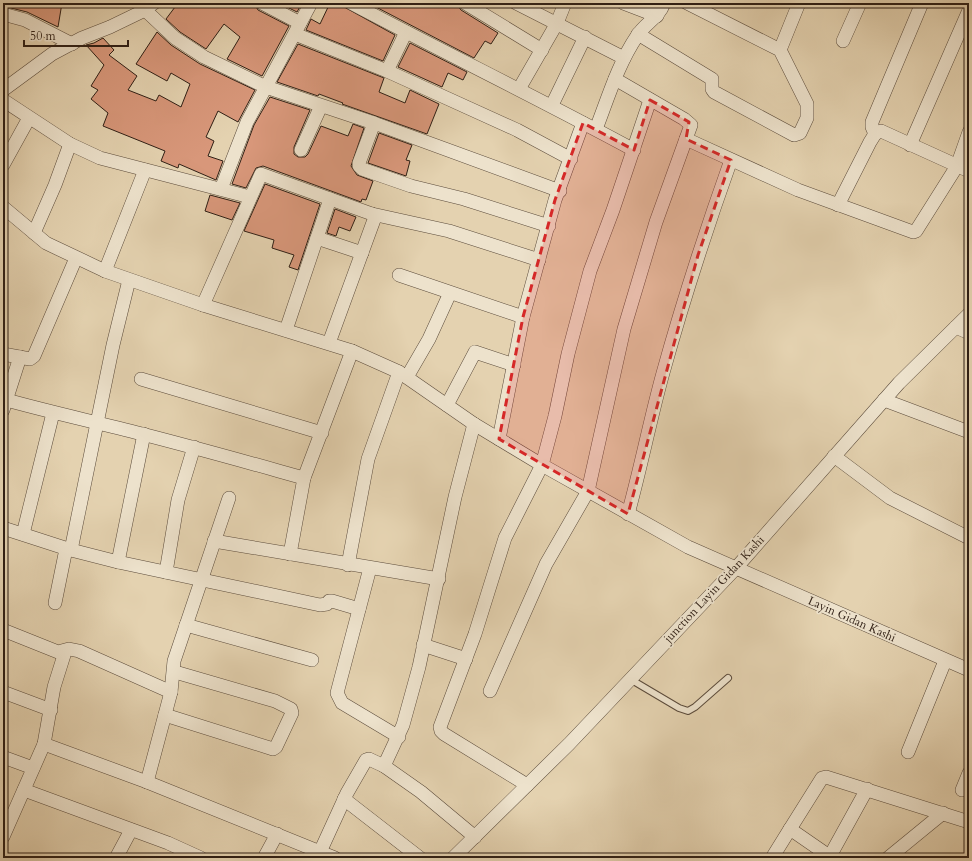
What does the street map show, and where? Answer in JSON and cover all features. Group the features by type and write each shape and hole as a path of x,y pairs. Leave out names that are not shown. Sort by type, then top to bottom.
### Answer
{"street":[{"path":"262,3 298,29 518,130 571,159"},
{"path":"221,189 247,122 312,3"},
{"path":"464,3 542,50"},
{"path":"516,3 624,58"},
{"path":"519,89 557,23 565,3"},
{"path":"623,3 657,16"},
{"path":"596,129 624,58 638,34 657,16 664,3"},
{"path":"638,34 712,79 712,89 714,92 794,135 798,135 807,118 807,104 780,50 687,3"},
{"path":"780,50 799,3"},
{"path":"843,41 860,3"},
{"path":"875,134 872,127 872,122 922,3"},
{"path":"360,5 406,32 552,105 634,150"},
{"path":"3,90 52,54 110,27 149,6 175,38 204,57 266,87 374,123 560,191"},
{"path":"910,145 969,10"},
{"path":"3,14 25,20 72,44"},
{"path":"387,71 406,32"},
{"path":"552,105 585,37"},
{"path":"490,691 546,564 588,491 624,329 656,222 691,125 689,122 615,80"},
{"path":"3,100 70,144 100,158 250,197"},
{"path":"527,785 441,731 440,726 466,659 505,538 542,465 555,416 568,354 590,271 634,150 650,100"},
{"path":"302,150 321,106"},
{"path":"3,165 29,118"},
{"path":"374,123 358,163 362,169 411,186 464,199 549,226"},
{"path":"499,439 523,317 555,200 560,191 583,123"},
{"path":"838,205 875,134 881,132 963,168"},
{"path":"686,139 798,190 907,231 916,231 963,168 969,132"},
{"path":"34,234 55,185 70,144"},
{"path":"628,514 677,324 698,256 731,160"},
{"path":"105,271 145,170"},
{"path":"203,305 261,174 372,214 449,232 539,260"},
{"path":"286,330 330,199"},
{"name":"Layin Gidan Kashi","path":"3,207 46,243 105,271 203,305 352,351 403,375 474,424 542,465 688,547 945,661 969,670"},
{"path":"329,343 374,220 372,214"},
{"path":"317,238 362,253"},
{"path":"3,354 30,359 34,356 76,258"},
{"path":"399,275 523,317"},
{"path":"55,603 98,423 113,345 129,280"},
{"path":"348,564 368,459 403,375 428,339 450,292"},
{"name":"junction Layin Gidan Kashi","path":"453,858 527,785 736,568 884,400 969,314"},
{"path":"956,327 969,333"},
{"path":"290,554 304,478 352,351"},
{"path":"447,405 475,352 514,364"},
{"path":"20,357 4,403 144,434 304,478"},
{"path":"141,380 322,432"},
{"path":"884,400 969,432"},
{"path":"24,534 53,413"},
{"path":"384,766 399,737 403,725 424,645 455,497 474,424"},
{"path":"118,562 144,434"},
{"path":"166,572 178,500 194,447"},
{"path":"834,456 890,498 969,538"},
{"path":"147,782 172,692 175,672 174,661 229,498"},
{"path":"3,528 68,549 118,562 320,605 327,604 329,601 332,601 359,609"},
{"path":"214,541 439,579"},
{"path":"370,568 337,694 342,703 399,737"},
{"path":"186,625 312,660"},
{"path":"3,630 58,652 69,650 79,651 172,692"},
{"path":"424,645 466,659"},
{"path":"3,837 7,820 24,790 44,744 54,687 64,652"},
{"path":"908,752 945,661"},
{"path":"165,716 273,749 276,747 292,713 291,709 286,705 275,701 175,672"},
{"path":"3,692 51,710"},
{"path":"44,744 147,782 335,858"},
{"path":"3,757 33,768"},
{"path":"320,852 344,799 366,760 372,759 421,792 475,837"},
{"path":"962,790 969,773"},
{"path":"772,858 822,778 833,778 969,822"},
{"path":"790,829 831,857 867,789"},
{"path":"24,790 201,858"},
{"path":"344,799 420,858"},
{"path":"888,858 943,813"},
{"path":"116,858 131,830"},
{"path":"264,858 277,834"}],"lane":[{"path":"630,679 679,708 688,711 695,708 728,678"}],"highlighted area":[{"path":"650,100 689,122 686,139 731,160 698,255 628,514 499,439 523,317 555,200 583,123 634,150"}],"building":[{"path":"3,3 62,3 58,27 27,12 3,6"},
{"path":"178,3 254,3 258,10 289,26 262,76 227,59 240,37 224,24 206,49 180,32 166,19"},
{"path":"279,3 302,3 297,12"},
{"path":"330,3 337,3 395,35 383,61 306,30 311,19 320,24"},
{"path":"376,3 456,3 461,10 498,33 491,44 485,41 474,58 374,6"},
{"path":"157,32 171,45 200,64 255,90 238,122 218,111 206,137 214,141 208,156 223,161 216,180 179,164 178,168 161,161 165,151 103,126 108,113 91,99 98,90 91,86 104,65 86,45 103,38 114,50 109,55 137,76 128,90 156,101 159,95 181,107 190,84 171,73 167,81 136,64"},
{"path":"410,43 467,72 463,80 448,73 442,87 398,67"},
{"path":"298,44 384,78 379,92 405,103 410,90 439,104 427,134 342,104 343,103 319,94 318,96 277,82"},
{"path":"270,97 310,110 294,147 294,154 298,157 305,157 308,154 321,126 348,136 353,124 364,128 351,166 357,175 373,181 366,200 362,199 361,202 263,166 256,168 246,188 232,184 254,125"},
{"path":"379,133 412,145 406,160 410,161 406,176 368,163"},
{"path":"265,184 320,204 298,270 289,267 294,255 272,248 274,240 244,231"},
{"path":"210,195 240,203 232,220 205,211"},
{"path":"335,209 356,217 350,231 339,227 336,236 327,233"}]}
